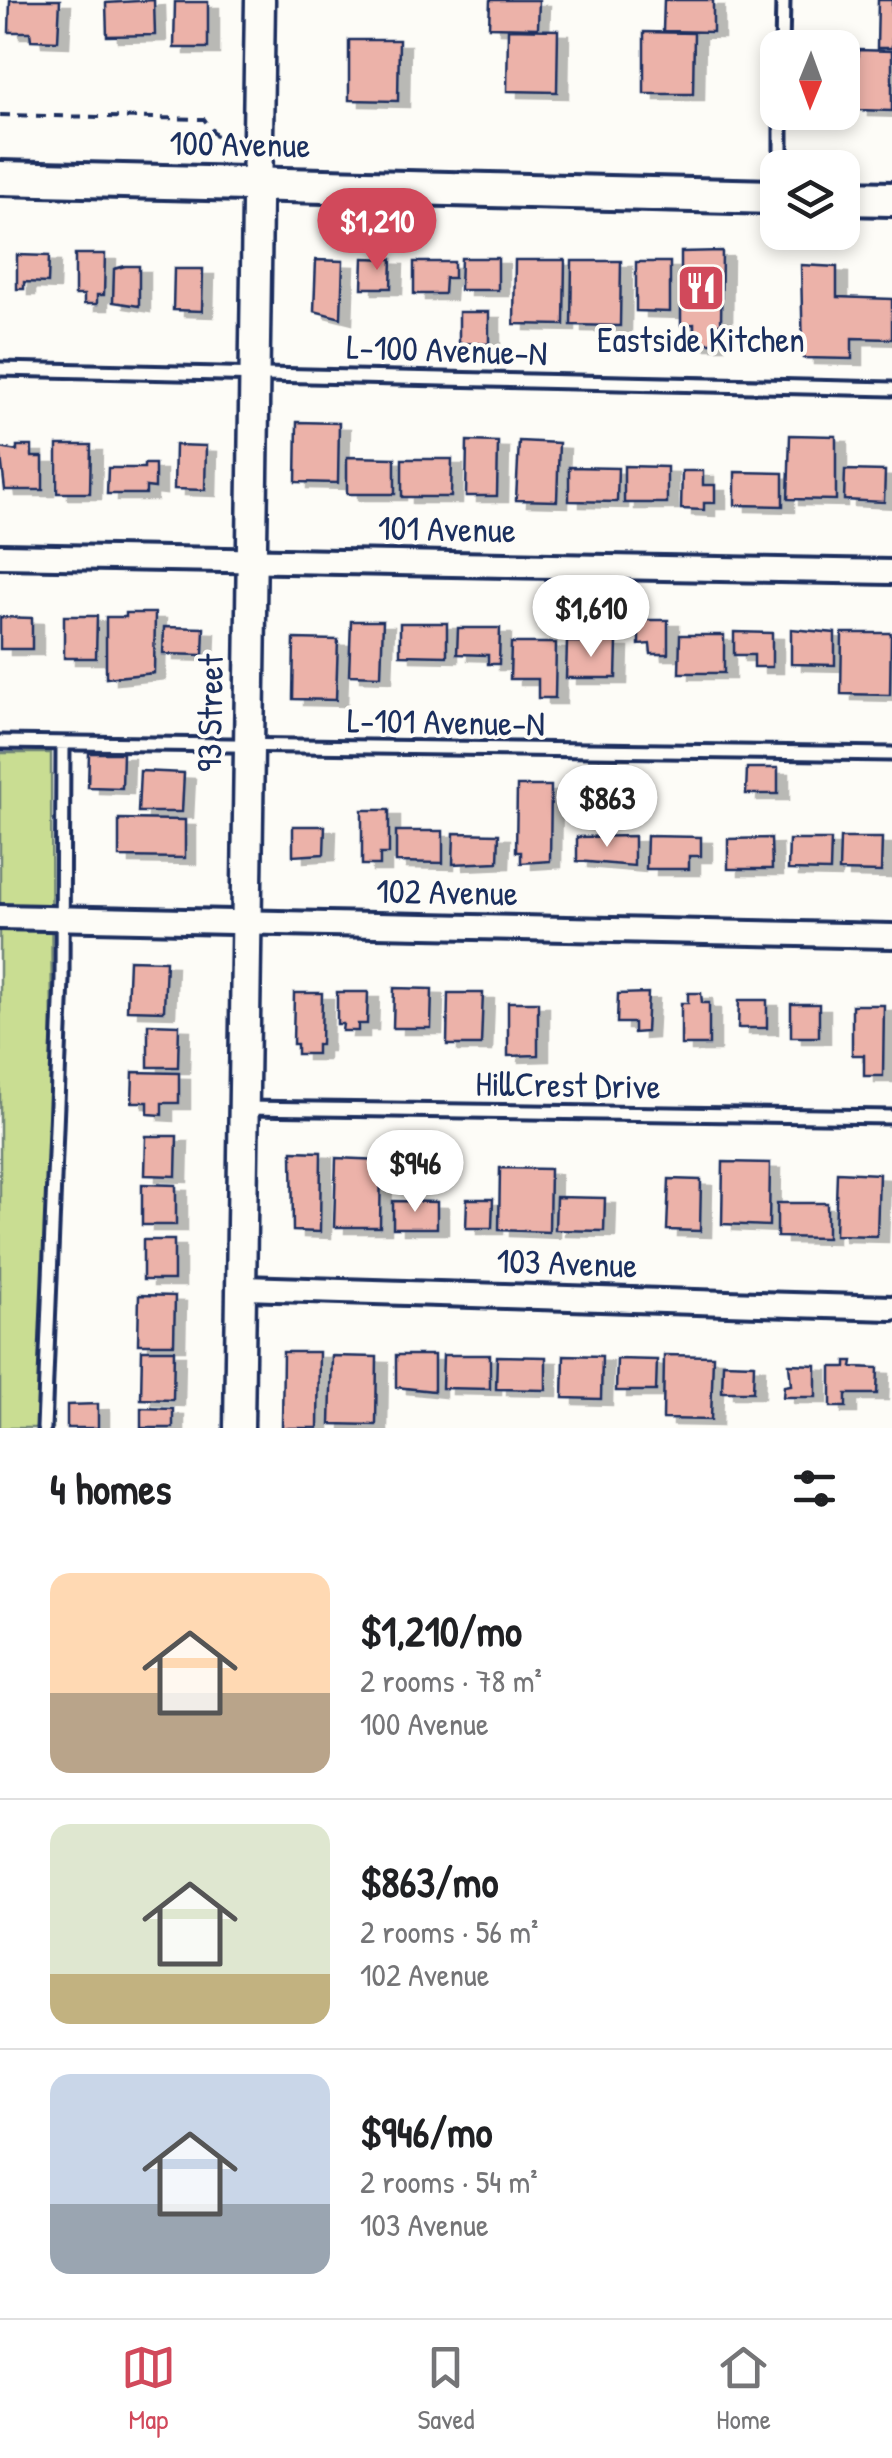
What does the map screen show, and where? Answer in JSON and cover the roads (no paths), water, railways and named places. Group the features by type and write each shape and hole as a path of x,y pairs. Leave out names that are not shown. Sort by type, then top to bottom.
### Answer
{"main road":[{"name":"100 Avenue","path":"0,178 760,197"},
{"path":"860,199 892,200"}],"street":[{"name":"93 Street","path":"239,1428 260,0"},
{"name":"101 Avenue","path":"0,556 892,572"},
{"name":"102 Avenue","path":"0,918 892,936"},
{"name":"103 Avenue","path":"240,1288 892,1308"}],"lane":[{"path":"782,30 783,0"},
{"name":"L-100 Avenue-N","path":"0,368 892,389"},
{"name":"L-101 Avenue-N","path":"0,742 892,754"},
{"path":"44,1428 64,919 63,744"},
{"name":"HillCrest Drive","path":"243,1108 892,1117"}],"place":[{"name":"Eastside Kitchen","path":"701,288"}]}
